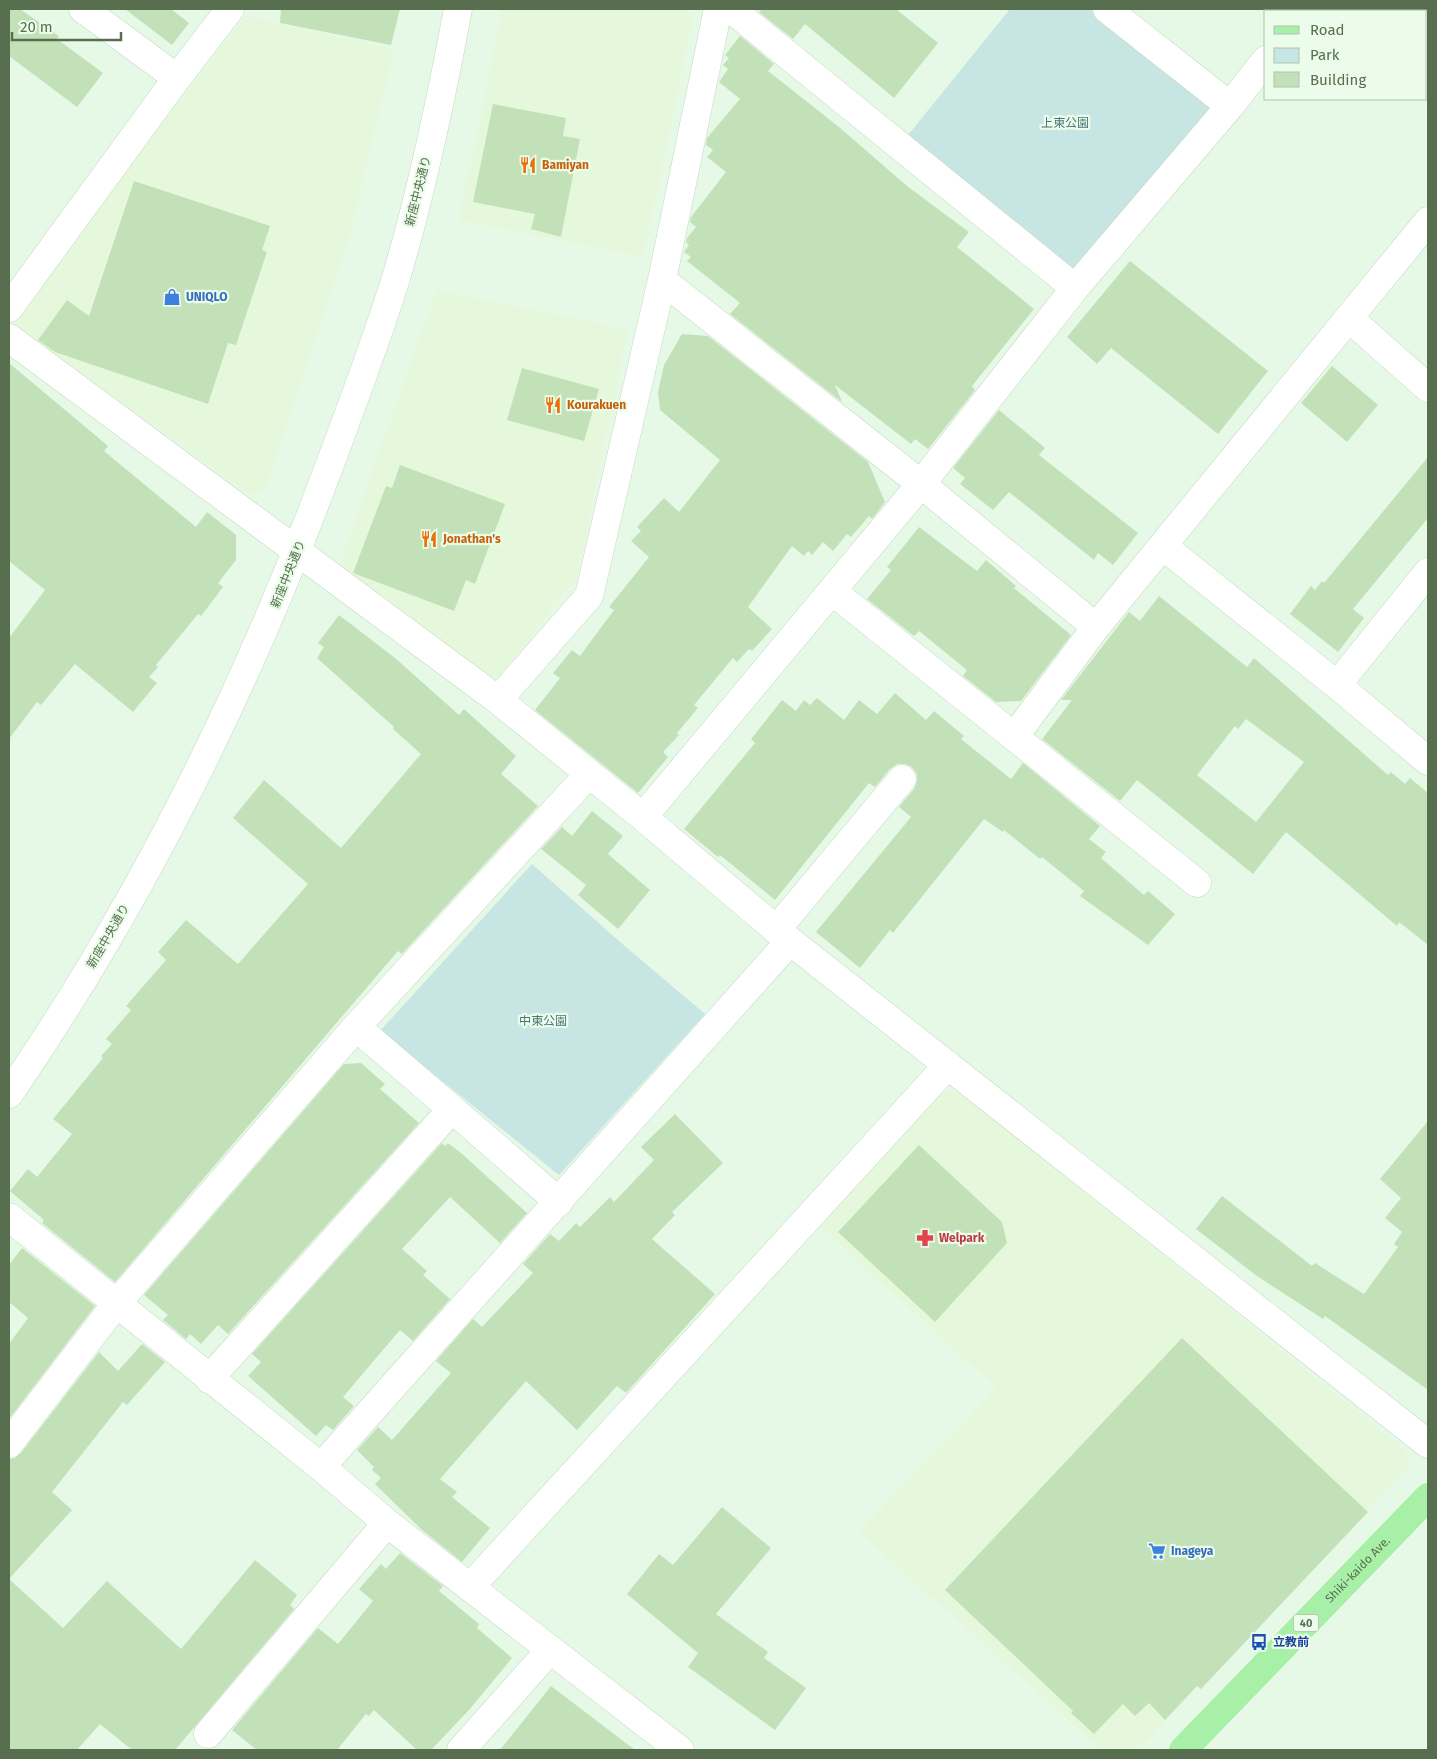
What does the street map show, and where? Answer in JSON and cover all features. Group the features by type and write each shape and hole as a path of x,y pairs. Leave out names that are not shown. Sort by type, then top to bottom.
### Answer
{"main road":[{"name":"Shiki-kaido Ave.","path":"1183,1750 1428,1497"}],"street":[{"path":"83,9 177,78"},
{"path":"9,308 177,78 230,9"},
{"name":"新座中央通り","path":"9,1094 77,990 184,797 248,666 297,551 362,381 395,279 425,168 458,9"},
{"path":"498,700 589,596 662,280 718,9"},
{"path":"731,9 1075,288"},
{"path":"1107,9 1230,106"},
{"path":"643,817 921,484 1075,288 1230,106 1264,63"},
{"path":"1014,737 1096,627 1428,221"},
{"path":"662,280 921,484 1096,627"},
{"path":"1349,318 1428,388"},
{"path":"9,338 498,700 643,817 783,935 1428,1444"},
{"path":"1163,546 1337,685 1428,761"},
{"path":"1337,685 1428,572"},
{"path":"832,591 1197,883"},
{"path":"9,1444 116,1304 356,1028 589,774"},
{"path":"321,1466 559,1202 783,935 902,779"},
{"path":"356,1028 559,1202"},
{"path":"471,1586 948,1065"},
{"path":"209,1379 452,1109"},
{"path":"12,1226 116,1304 321,1466 387,1522 680,1750"},
{"path":"208,1734 387,1522"},
{"path":"461,1750 550,1650"}],"shaded area":[{"path":"502,9 687,9 693,19 643,257 458,220 483,110"},
{"path":"246,16 394,49 350,233 264,490 250,495 20,328 17,311"},
{"path":"437,290 628,330 577,577 500,675 481,678 348,575 343,554"},
{"path":"940,1091 958,1091 1406,1451 1408,1466 1138,1750 1102,1750 859,1532 997,1388 820,1227"}],"green space":[{"name":"上東公園","path":"1010,9 1107,9 1230,106 1075,288 900,145"},
{"name":"中東公園","path":"532,864 705,1014 559,1175 380,1031"}],"building":[{"path":"9,9 20,9 59,36 57,39 103,73 77,107 9,56"},
{"path":"125,9 171,9 189,23 172,45"},
{"path":"281,9 400,9 391,45 280,23"},
{"path":"762,9 896,9 938,43 894,98 805,24 793,39 759,12"},
{"path":"740,36 774,64 768,71 839,127 907,186 969,232 957,247 1034,309 972,386 975,390 928,449 915,439 911,444 835,385 842,402 730,314 740,303 687,261 691,257 684,252 689,245 686,242 687,238 696,227 690,222 691,217 726,172 707,157 713,150 706,145 707,138 740,99 719,82 728,69 723,65 729,58 725,55"},
{"name":"Bamiyan","path":"493,104 566,118 563,136 580,139 561,237 531,229 535,214 473,202"},
{"name":"UNIQLO","path":"134,181 270,226 262,250 267,252 236,345 228,343 208,404 55,352 38,340 67,300 89,316"},
{"path":"1130,261 1268,371 1218,434 1111,348 1097,364 1067,337"},
{"path":"682,334 708,336 868,462 885,502 872,519 869,516 851,537 847,534 833,551 823,542 812,555 808,551 804,556 792,546 748,607 772,629 752,651 749,649 737,662 733,658 694,705 698,708 677,733 679,735 663,752 668,757 638,793 535,710 560,678 553,673 572,650 580,656 614,610 609,607 649,557 631,541 641,531 637,527 664,498 679,512 720,460 660,410 658,392 664,365"},
{"path":"9,363 108,446 104,451 196,527 207,512 236,535 236,560 218,583 223,587 201,616 198,614 156,665 158,667 149,677 157,683 133,712 75,664 41,705 37,702 9,739 9,638 45,590 9,561"},
{"path":"1332,366 1378,405 1347,442 1301,403"},
{"name":"Kourakuen","path":"522,368 599,389 584,441 507,420"},
{"path":"999,410 1045,448 1039,455 1138,533 1113,565 1098,553 1094,560 1009,492 993,510 960,484 965,478 953,468"},
{"path":"1428,457 1428,518 1353,609 1364,618 1338,652 1290,614 1311,586 1315,590 1322,581 1324,583"},
{"name":"Jonathan's","path":"400,465 505,504 475,584 466,580 454,611 353,573 386,486 392,488"},
{"path":"919,527 977,571 986,560 1016,586 1014,588 1071,635 1021,701 996,702 963,676 967,670 919,631 914,636 867,599 891,570 887,567"},
{"path":"1159,596 1247,667 1254,658 1388,775 1391,772 1405,784 1410,778 1428,793 1428,945 1399,922 1397,926 1286,832 1253,874 1137,780 1120,801 1042,739 1072,700 1061,700 1129,612 1140,621","holes":["1246,719 1304,762 1256,822 1197,775 1235,726 1238,729"]},
{"path":"339,615 395,658 459,715 464,709 516,756 501,774 538,806 402,954 398,951 115,1282 42,1223 44,1220 10,1191 28,1169 37,1177 72,1134 53,1119 103,1058 101,1056 112,1044 106,1039 131,1010 126,1006 166,960 158,952 186,920 238,964 308,884 233,818 264,780 341,848 421,754 393,729 394,727 317,658 324,647 318,643"},
{"path":"895,693 926,720 934,711 964,736 961,739 1011,779 1023,763 1100,826 1089,839 1106,852 1101,858 1144,895 1148,891 1175,914 1148,945 1080,896 1084,891 1042,857 1040,859 1004,830 1003,832 984,819 893,933 890,930 860,968 816,932 911,817 899,807 914,789 917,774 912,767 905,764 897,764 890,769 875,787 869,783 775,900 720,855 718,857 684,829 755,743 751,739 782,700 796,711 804,700 810,705 817,698 844,720 859,700 877,714"},
{"path":"592,811 623,836 608,854 650,890 618,929 578,895 586,885 541,849 562,827 572,836"},
{"path":"361,1063 385,1084 380,1089 419,1123 228,1334 218,1325 201,1344 190,1334 186,1339 163,1320 168,1315 144,1295 344,1064"},
{"path":"675,1114 723,1163 672,1212 675,1215 652,1239 715,1294 626,1393 617,1386 577,1430 526,1381 440,1479 457,1492 452,1497 490,1528 462,1562 421,1529 375,1484 381,1478 372,1470 374,1467 357,1450 378,1427 392,1440 451,1373 436,1361 473,1319 482,1327 533,1273 523,1264 550,1234 559,1241 576,1223 580,1227 610,1197 614,1202 654,1160 641,1147"},
{"path":"1428,1121 1428,1390 1325,1316 1323,1319 1257,1276 1196,1229 1222,1196 1312,1266 1315,1263 1364,1294 1398,1247 1394,1244 1402,1232 1385,1218 1401,1198 1380,1179"},
{"path":"442,1143 445,1146 448,1143 461,1153 527,1213 500,1243 450,1197 402,1249 427,1271 423,1275 450,1299 413,1341 400,1330 343,1397 354,1406 333,1430 326,1425 316,1436 248,1376 261,1362 252,1354"},
{"name":"Welpark","path":"919,1145 1002,1222 1007,1243 935,1322 838,1232"},
{"path":"22,1248 95,1306 9,1419 9,1344 28,1318 9,1302 9,1265"},
{"name":"Inageya","path":"1182,1338 1368,1512 1201,1689 1197,1686 1165,1720 1149,1703 1135,1716 1123,1704 1094,1734 1071,1713 1073,1711 945,1590"},
{"path":"142,1344 165,1362 127,1405 123,1402 52,1492 72,1510 9,1579 9,1459 15,1458 21,1453 99,1352 118,1371"},
{"path":"722,1507 771,1548 716,1614 768,1652 764,1658 806,1688 775,1730 688,1667 698,1653 627,1594 659,1554 673,1565"},
{"path":"400,1553 443,1586 439,1591 479,1624 477,1628 512,1658 469,1710 431,1750 417,1750 374,1710 369,1716 366,1714 337,1750 257,1750 232,1730 318,1628 338,1644 373,1601 359,1589 381,1564 386,1569"},
{"path":"255,1560 297,1595 290,1605 294,1609 175,1750 132,1750 100,1724 77,1750 9,1750 9,1579 63,1628 107,1581 181,1649"},
{"path":"551,1686 635,1750 500,1750"}],"place":[{"name":"Bamiyan","path":"528,165"},
{"name":"UNIQLO","path":"172,297"},
{"name":"Kourakuen","path":"553,405"},
{"name":"Jonathan's","path":"429,539"},
{"name":"Welpark","path":"925,1238"},
{"name":"Inageya","path":"1157,1551"},
{"name":"立教前","path":"1259,1642"}]}
